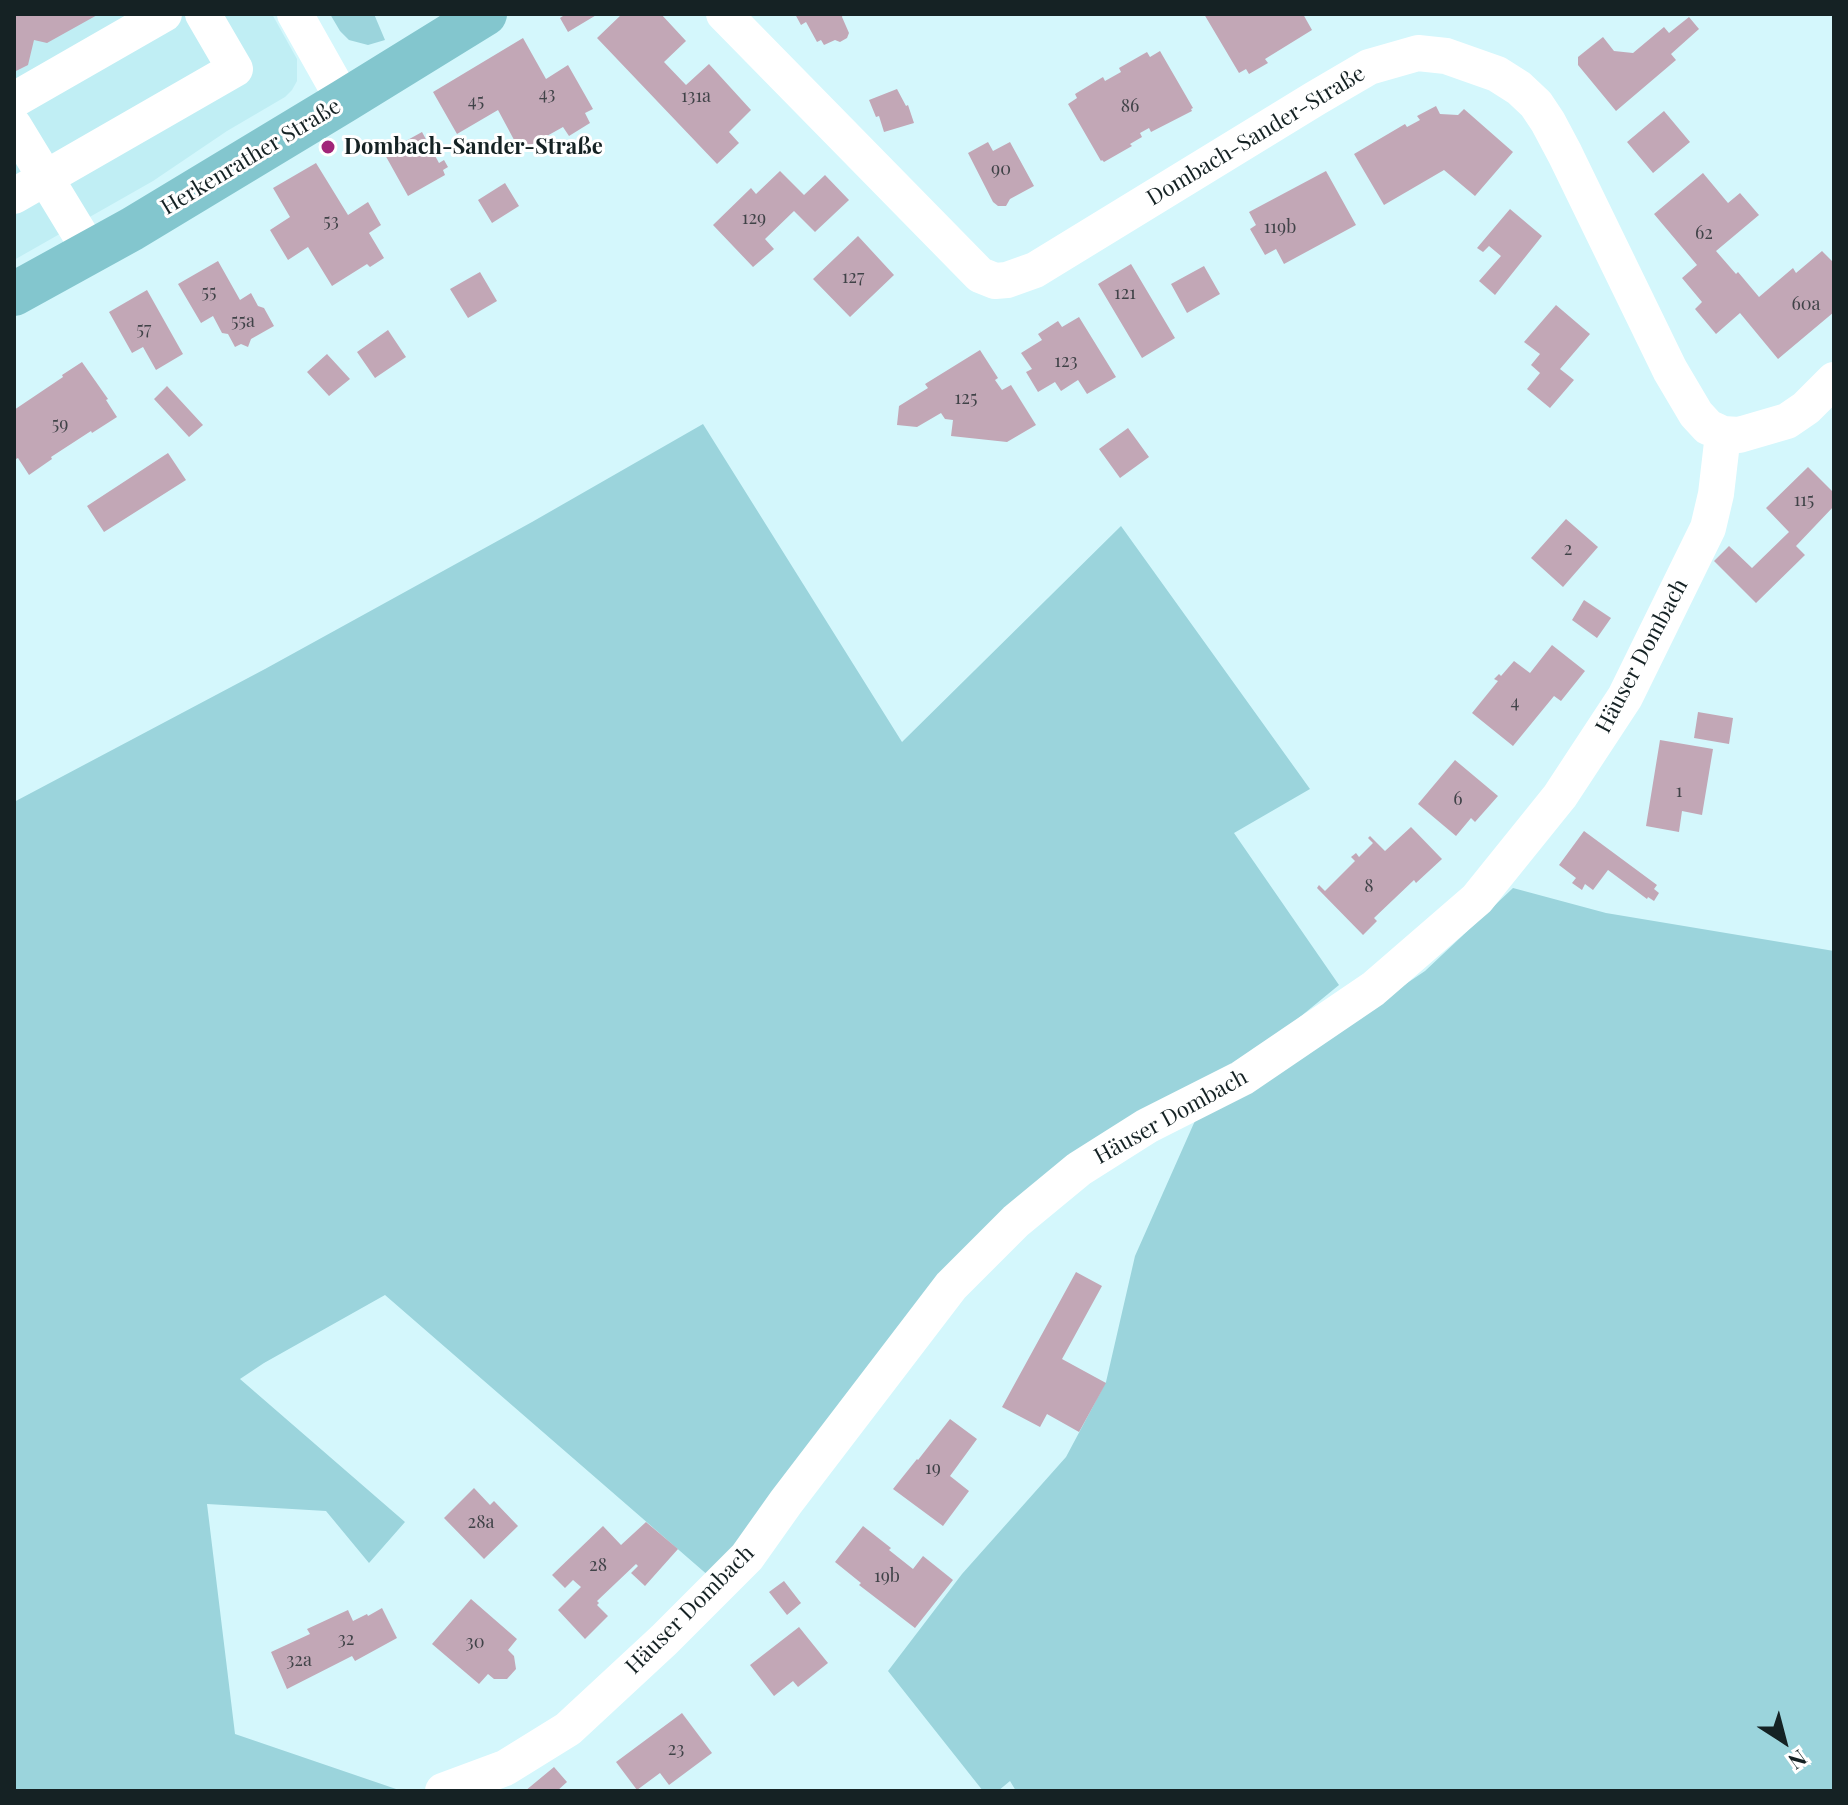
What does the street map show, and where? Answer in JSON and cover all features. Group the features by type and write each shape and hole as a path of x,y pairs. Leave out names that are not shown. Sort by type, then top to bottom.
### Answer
{"main road":[{"name":"Herkenrather Straße","path":"14,294 132,229 485,14"}],"street":[{"path":"14,100 164,14"},
{"path":"14,196 235,69 203,14"},
{"path":"295,14 344,101"},
{"name":"Dombach-Sander-Straße","path":"724,14 980,275 995,281 1035,270 1369,67 1418,53 1446,56 1497,74 1536,104 1548,122 1670,370 1696,414 1708,427 1723,434"},
{"path":"14,126 90,251"},
{"path":"1723,434 1739,435 1787,421 1806,408 1834,380"},
{"name":"Häuser Dombach","path":"443,1791 505,1768 568,1729 664,1640 747,1557 951,1286 1016,1221 1079,1169 1147,1126 1242,1078 1373,989 1477,899 1560,796 1625,697 1708,528 1716,494 1723,434"}],"shaded area":[{"path":"14,14 272,14 297,59 297,81 285,97 227,131 153,181 14,260"},
{"path":"330,14 374,14 385,40 368,45 349,40"},
{"path":"703,424 902,742 1121,526 1310,789 1234,833 1339,985 1250,1058 1070,1166 710,1577 385,1295 264,1363 240,1379 405,1522 369,1563 326,1511 207,1504 235,1734 399,1790 14,1791 14,802 265,669"},
{"path":"1513,888 1606,913 1834,951 1834,1791 1016,1791 1010,1781 998,1791 983,1791 888,1671 962,1574 1066,1457 1106,1382 1135,1256 1198,1114 1248,1090 1425,971"}],"building":[{"path":"14,14 99,14 47,43 34,40 28,65 14,72"},
{"path":"566,14 598,14 568,32 560,18"},
{"path":"622,14 661,14 686,41 664,62 686,85 709,64 751,110 729,132 739,143 717,164 597,38"},
{"path":"795,14 843,14 849,33 847,38 824,45 821,40 817,42 806,22 801,25"},
{"path":"1204,14 1303,14 1312,30 1265,59 1268,63 1249,74 1246,69 1239,73"},
{"path":"1689,17 1699,29 1671,54 1676,60 1616,111 1578,65 1578,57 1603,37 1614,51 1633,53 1664,27 1669,33"},
{"path":"523,38 546,79 568,65 593,109 585,113 590,123 569,136 563,127 520,151 498,110 457,134 433,92"},
{"path":"1160,51 1192,111 1151,132 1149,128 1140,133 1142,137 1130,144 1132,146 1101,161 1068,104 1077,98 1075,94 1103,77 1105,81 1121,72 1119,68 1147,52 1150,57"},
{"path":"897,89 908,105 914,123 884,132 869,100"},
{"path":"1436,106 1440,114 1458,115 1464,109 1513,152 1475,196 1444,170 1384,205 1354,154 1405,124 1407,127 1420,120 1417,116"},
{"path":"1664,111 1690,142 1653,173 1627,142"},
{"path":"422,132 439,163 444,160 448,167 443,170 445,175 408,196 384,153"},
{"path":"988,142 993,151 1010,142 1034,186 1010,199 1006,206 993,202 968,153"},
{"path":"316,163 348,215 368,202 381,225 369,233 384,258 370,267 367,264 332,286 308,247 288,260 270,230 290,217 273,188"},
{"path":"780,171 804,195 825,175 849,200 815,232 794,211 765,239 774,249 753,267 713,225 751,188 756,194"},
{"path":"1326,171 1356,225 1284,264 1276,249 1265,255 1250,229 1256,225 1249,212"},
{"path":"1703,173 1728,203 1740,193 1759,215 1716,251 1759,297 1793,268 1796,273 1822,251 1834,263 1834,312 1778,359 1740,313 1716,334 1695,309 1702,302 1682,278 1697,265 1654,214"},
{"path":"505,183 519,206 492,223 478,200"},
{"path":"1510,209 1542,236 1495,295 1479,281 1501,256 1489,246 1483,252 1477,248"},
{"path":"858,236 894,275 850,317 813,279"},
{"path":"218,261 240,300 251,293 274,326 251,339 248,347 241,344 235,347 228,334 222,333 213,316 201,323 178,284"},
{"path":"1131,264 1175,338 1142,358 1098,284"},
{"path":"1204,266 1220,294 1187,313 1171,284"},
{"path":"480,272 497,301 468,318 450,289"},
{"path":"147,290 183,354 156,370 143,347 132,353 109,312"},
{"path":"1556,305 1590,334 1560,369 1574,380 1550,408 1527,389 1540,373 1531,365 1540,354 1524,342"},
{"path":"1079,317 1116,377 1087,394 1078,380 1061,391 1055,382 1038,392 1026,372 1032,369 1021,353 1042,340 1038,334 1058,321 1062,327"},
{"path":"388,330 406,357 375,378 357,352"},
{"path":"980,350 1002,390 1011,385 1036,425 1007,442 951,436 953,420 945,419 941,413 917,427 897,425 899,406 928,388 925,384"},
{"path":"327,354 350,379 329,396 307,372"},
{"path":"82,362 117,417 51,457 29,475 14,456 14,410"},
{"path":"167,386 203,425 189,437 154,399"},
{"path":"1128,428 1149,457 1120,478 1099,449"},
{"path":"168,453 186,480 104,532 87,506"},
{"path":"1808,467 1834,493 1834,506 1796,546 1805,555 1756,603 1714,561 1729,546 1752,568 1789,532 1766,508"},
{"path":"1566,519 1598,547 1563,587 1531,558"},
{"path":"1584,600 1611,618 1597,638 1572,620"},
{"path":"1552,645 1585,671 1561,701 1554,696 1513,746 1472,713 1498,681 1494,679 1499,674 1501,676 1514,661 1530,673"},
{"path":"1698,712 1733,718 1729,744 1694,738"},
{"path":"1660,740 1713,749 1702,815 1682,811 1679,832 1646,826"},
{"path":"1455,760 1498,796 1475,822 1471,818 1456,836 1418,804"},
{"path":"1411,827 1442,859 1416,883 1414,880 1374,918 1377,921 1363,935 1317,888 1319,885 1325,891 1355,861 1351,857 1356,853 1359,857 1373,843 1368,838 1370,836 1385,851"},
{"path":"1584,831 1657,885 1654,889 1659,893 1654,901 1608,870 1593,890 1585,884 1582,890 1572,883 1576,878 1559,865"},
{"path":"1076,1272 1102,1286 1062,1359 1106,1383 1079,1432 1047,1414 1040,1427 1002,1407"},
{"path":"950,1419 977,1439 950,1476 969,1491 943,1526 893,1489"},
{"path":"474,1488 490,1505 494,1501 518,1526 484,1559 444,1518"},
{"path":"646,1522 678,1549 645,1586 631,1573 638,1566 636,1564 597,1601 608,1616 585,1639 558,1610 581,1587 573,1580 565,1588 552,1575 603,1526 621,1545"},
{"path":"863,1526 913,1569 923,1556 953,1580 915,1628 859,1585 861,1583 835,1562"},
{"path":"784,1581 801,1603 787,1615 769,1592"},
{"path":"471,1599 517,1639 508,1650 514,1656 516,1669 507,1679 494,1679 488,1674 479,1684 432,1644"},
{"path":"382,1608 397,1638 355,1661 352,1656 287,1689 271,1652 310,1634 307,1629 348,1610 353,1621"},
{"path":"799,1627 828,1663 798,1687 793,1681 774,1696 750,1665"},
{"path":"682,1713 712,1753 669,1785 660,1773 637,1790 616,1762"},
{"path":"554,1767 567,1782 557,1791 525,1791"}],"place":[{"name":"Dombach-Sander-Straße","path":"328,147"}]}
